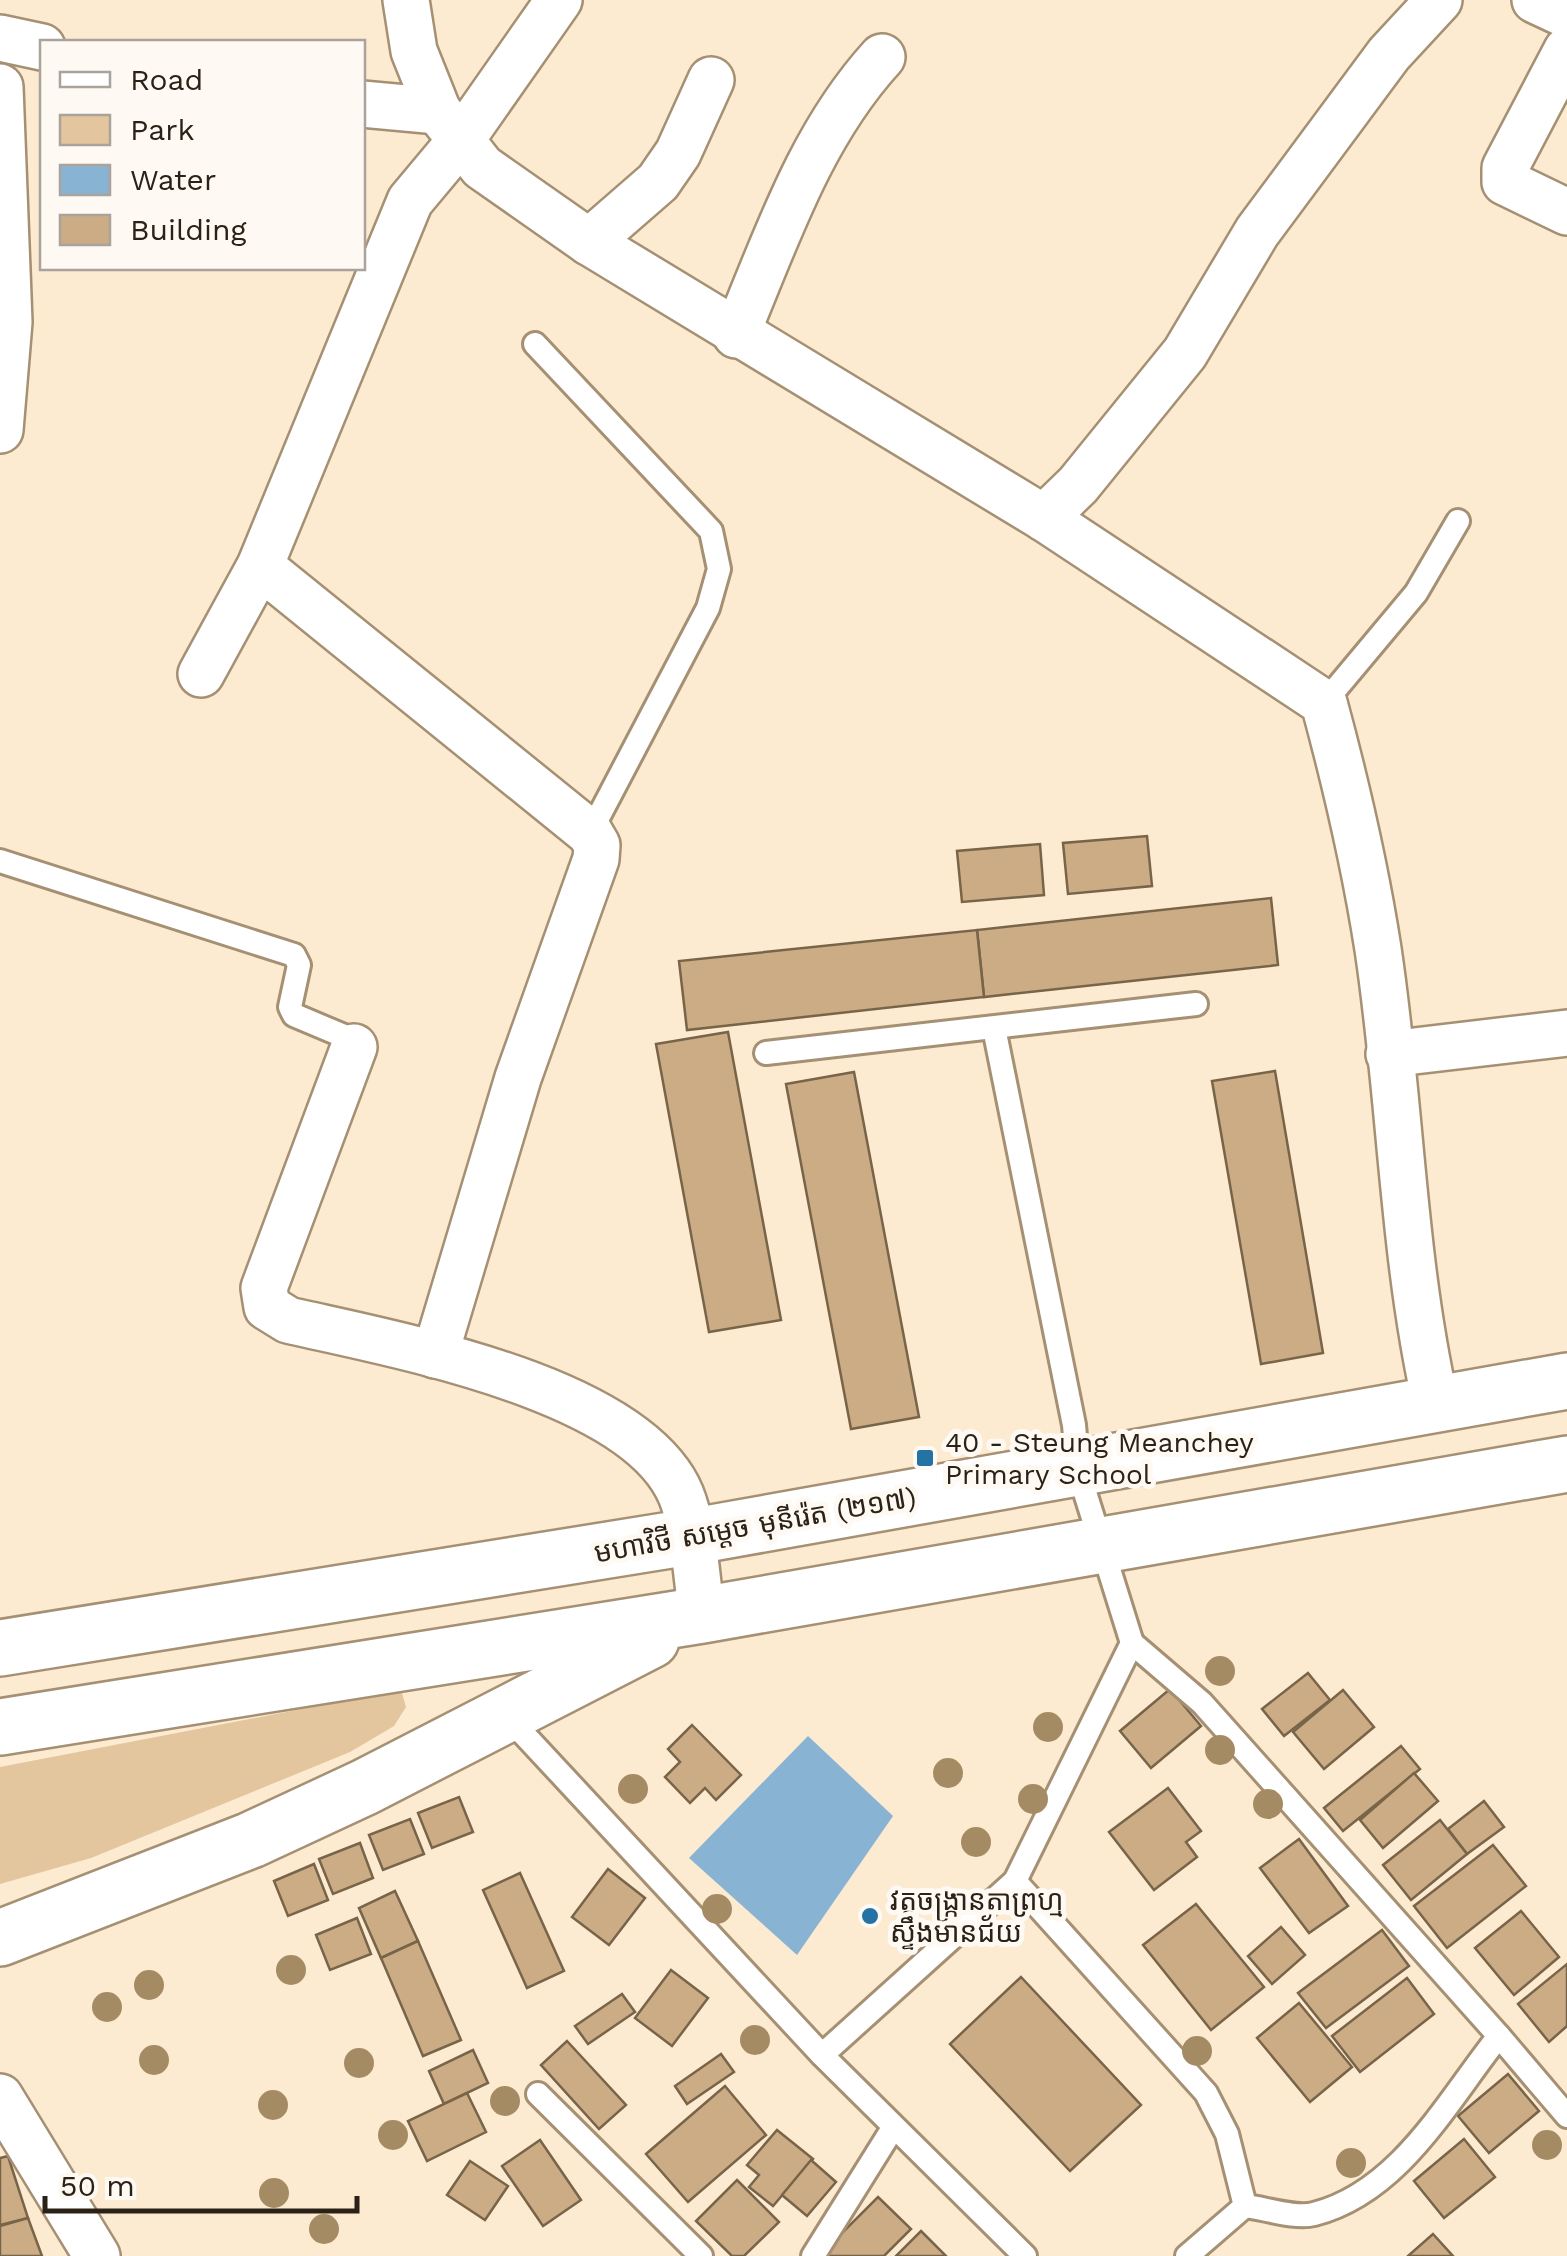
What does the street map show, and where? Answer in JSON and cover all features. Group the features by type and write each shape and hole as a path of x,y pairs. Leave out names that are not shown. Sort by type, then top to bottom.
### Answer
{"main road":[{"name":"មហាវិថី សម្តេច មុនីរ៉េត (២១៧)","path":"0,1648 689,1537 1567,1381"},
{"path":"0,1727 702,1615 1567,1464"},
{"path":"0,1938 251,1840 364,1787 702,1615"}],"street":[{"path":"406,0 414,51 450,126 482,167 589,242 736,335 1044,518 1324,702 1356,829 1378,952 1417,1322 1436,1405"},
{"path":"200,674 260,566 410,200 450,126 559,0"},
{"path":"1044,518 1078,485 1185,353 1256,232 1389,54 1439,0"},
{"path":"1535,0 1567,15"},
{"path":"0,38 40,47"},
{"path":"1567,50 1505,168 1505,182 1567,212"},
{"path":"736,335 822,135 850,92 882,57"},
{"path":"589,242 658,182 678,153 711,80"},
{"path":"0,87 10,322 0,430"},
{"path":"365,105 450,126"},
{"path":"260,566 590,832 597,844 596,860 518,1078 435,1355"},
{"path":"1389,1054 1567,1033"},
{"path":"354,1047 264,1288 268,1307 288,1320 435,1355 546,1390 612,1424 656,1458 681,1495 702,1615"},
{"path":"0,2096 97,2256"}],"lane":[{"path":"535,344 712,531 719,569 708,608 590,832"},
{"path":"1324,702 1416,593 1458,521"},
{"path":"0,862 294,955 299,965 290,1007 294,1015 351,1040 354,1047"},
{"path":"766,1053 1196,1004"},
{"path":"994,1028 1074,1425 1078,1470 1132,1643 1202,1703 1567,2116"},
{"path":"822,2055 1015,1881 1132,1643"},
{"path":"504,1714 822,2055 1025,2256"},
{"path":"1015,1881 1206,2094 1227,2134 1245,2206"},
{"path":"1187,2256 1245,2206 1311,2215 1382,2181 1445,2109 1500,2036"},
{"path":"538,2094 701,2256"},
{"path":"813,2256 893,2128"}],"green space":[{"path":"401,1690 406,1707 394,1726 350,1752 91,1858 0,1884 0,1767"}],"water":[{"path":"808,1736 893,1816 797,1955 689,1858"}],"building":[{"path":"1147,836 1152,886 1068,894 1063,843"},
{"path":"1040,844 1044,895 962,902 957,851"},
{"path":"1271,898 1278,965 984,997 977,930"},
{"path":"977,930 984,997 687,1030 679,961"},
{"path":"728,1032 781,1320 709,1332 656,1044"},
{"path":"1275,1071 1323,1353 1261,1364 1212,1081"},
{"path":"854,1072 919,1417 851,1429 786,1084"},
{"path":"1308,1673 1330,1700 1284,1736 1262,1709"},
{"path":"1170,1689 1201,1726 1151,1768 1120,1731"},
{"path":"1343,1690 1374,1727 1324,1769 1293,1732"},
{"path":"692,1725 741,1775 716,1800 705,1788 690,1803 665,1777 680,1762 668,1749"},
{"path":"1401,1746 1420,1769 1343,1831 1324,1808"},
{"path":"1414,1773 1438,1801 1383,1848 1360,1820"},
{"path":"1168,1788 1201,1831 1186,1842 1197,1857 1154,1890 1109,1832"},
{"path":"459,1797 473,1832 432,1848 418,1813"},
{"path":"1484,1801 1504,1827 1467,1854 1448,1829"},
{"path":"410,1819 424,1854 383,1870 369,1835"},
{"path":"1440,1820 1467,1854 1411,1900 1383,1865"},
{"path":"1299,1839 1348,1906 1309,1933 1260,1868"},
{"path":"360,1843 373,1878 333,1894 319,1859"},
{"path":"1493,1845 1526,1886 1447,1948 1414,1906"},
{"path":"314,1864 328,1900 288,1916 274,1881"},
{"path":"608,1869 645,1898 609,1945 572,1917"},
{"path":"520,1873 564,1971 527,1988 483,1890"},
{"path":"395,1891 418,1941 381,1958 359,1908"},
{"path":"1196,1904 1264,1987 1211,2030 1143,1945"},
{"path":"1521,1911 1559,1957 1514,1995 1475,1948"},
{"path":"357,1918 371,1954 330,1970 316,1935"},
{"path":"1281,1927 1305,1955 1272,1984 1248,1956"},
{"path":"1382,1930 1409,1966 1326,2028 1298,1993"},
{"path":"418,1941 461,2040 423,2056 381,1958"},
{"path":"1567,1964 1567,2026 1549,2042 1518,2004"},
{"path":"671,1970 708,1998 672,2046 635,2018"},
{"path":"1021,1977 1141,2105 1070,2171 950,2044"},
{"path":"1407,1978 1434,2014 1360,2072 1332,2036"},
{"path":"622,1994 635,2012 588,2044 575,2026"},
{"path":"1299,2003 1352,2067 1310,2102 1257,2038"},
{"path":"567,2041 626,2105 599,2129 541,2065"},
{"path":"473,2050 488,2083 444,2104 429,2071"},
{"path":"721,2054 734,2072 687,2104 675,2086"},
{"path":"1508,2074 1539,2111 1489,2153 1458,2116"},
{"path":"725,2086 766,2135 688,2202 646,2154"},
{"path":"467,2093 486,2132 427,2161 408,2121"},
{"path":"777,2130 813,2159 773,2206 749,2187 759,2175 747,2165"},
{"path":"1464,2139 1495,2177 1444,2218 1414,2181"},
{"path":"540,2140 581,2200 543,2226 502,2166"},
{"path":"8,2156 28,2218 0,2225 0,2158"},
{"path":"811,2160 836,2182 807,2216 782,2195"},
{"path":"470,2161 508,2186 485,2220 447,2195"},
{"path":"737,2180 779,2222 744,2256 732,2256 696,2221"},
{"path":"878,2197 911,2229 884,2256 819,2256"},
{"path":"28,2218 42,2256 0,2256 0,2226"},
{"path":"921,2231 946,2256 896,2256"},
{"path":"1433,2234 1453,2256 1408,2256"}],"place":[{"name":"40 - Steung Meanchey Primary School","path":"925,1458"},
{"name":"វត្តចង្ក្រានតាព្រហ្ម ស្ទឹងមានជ័យ","path":"870,1916"}]}
